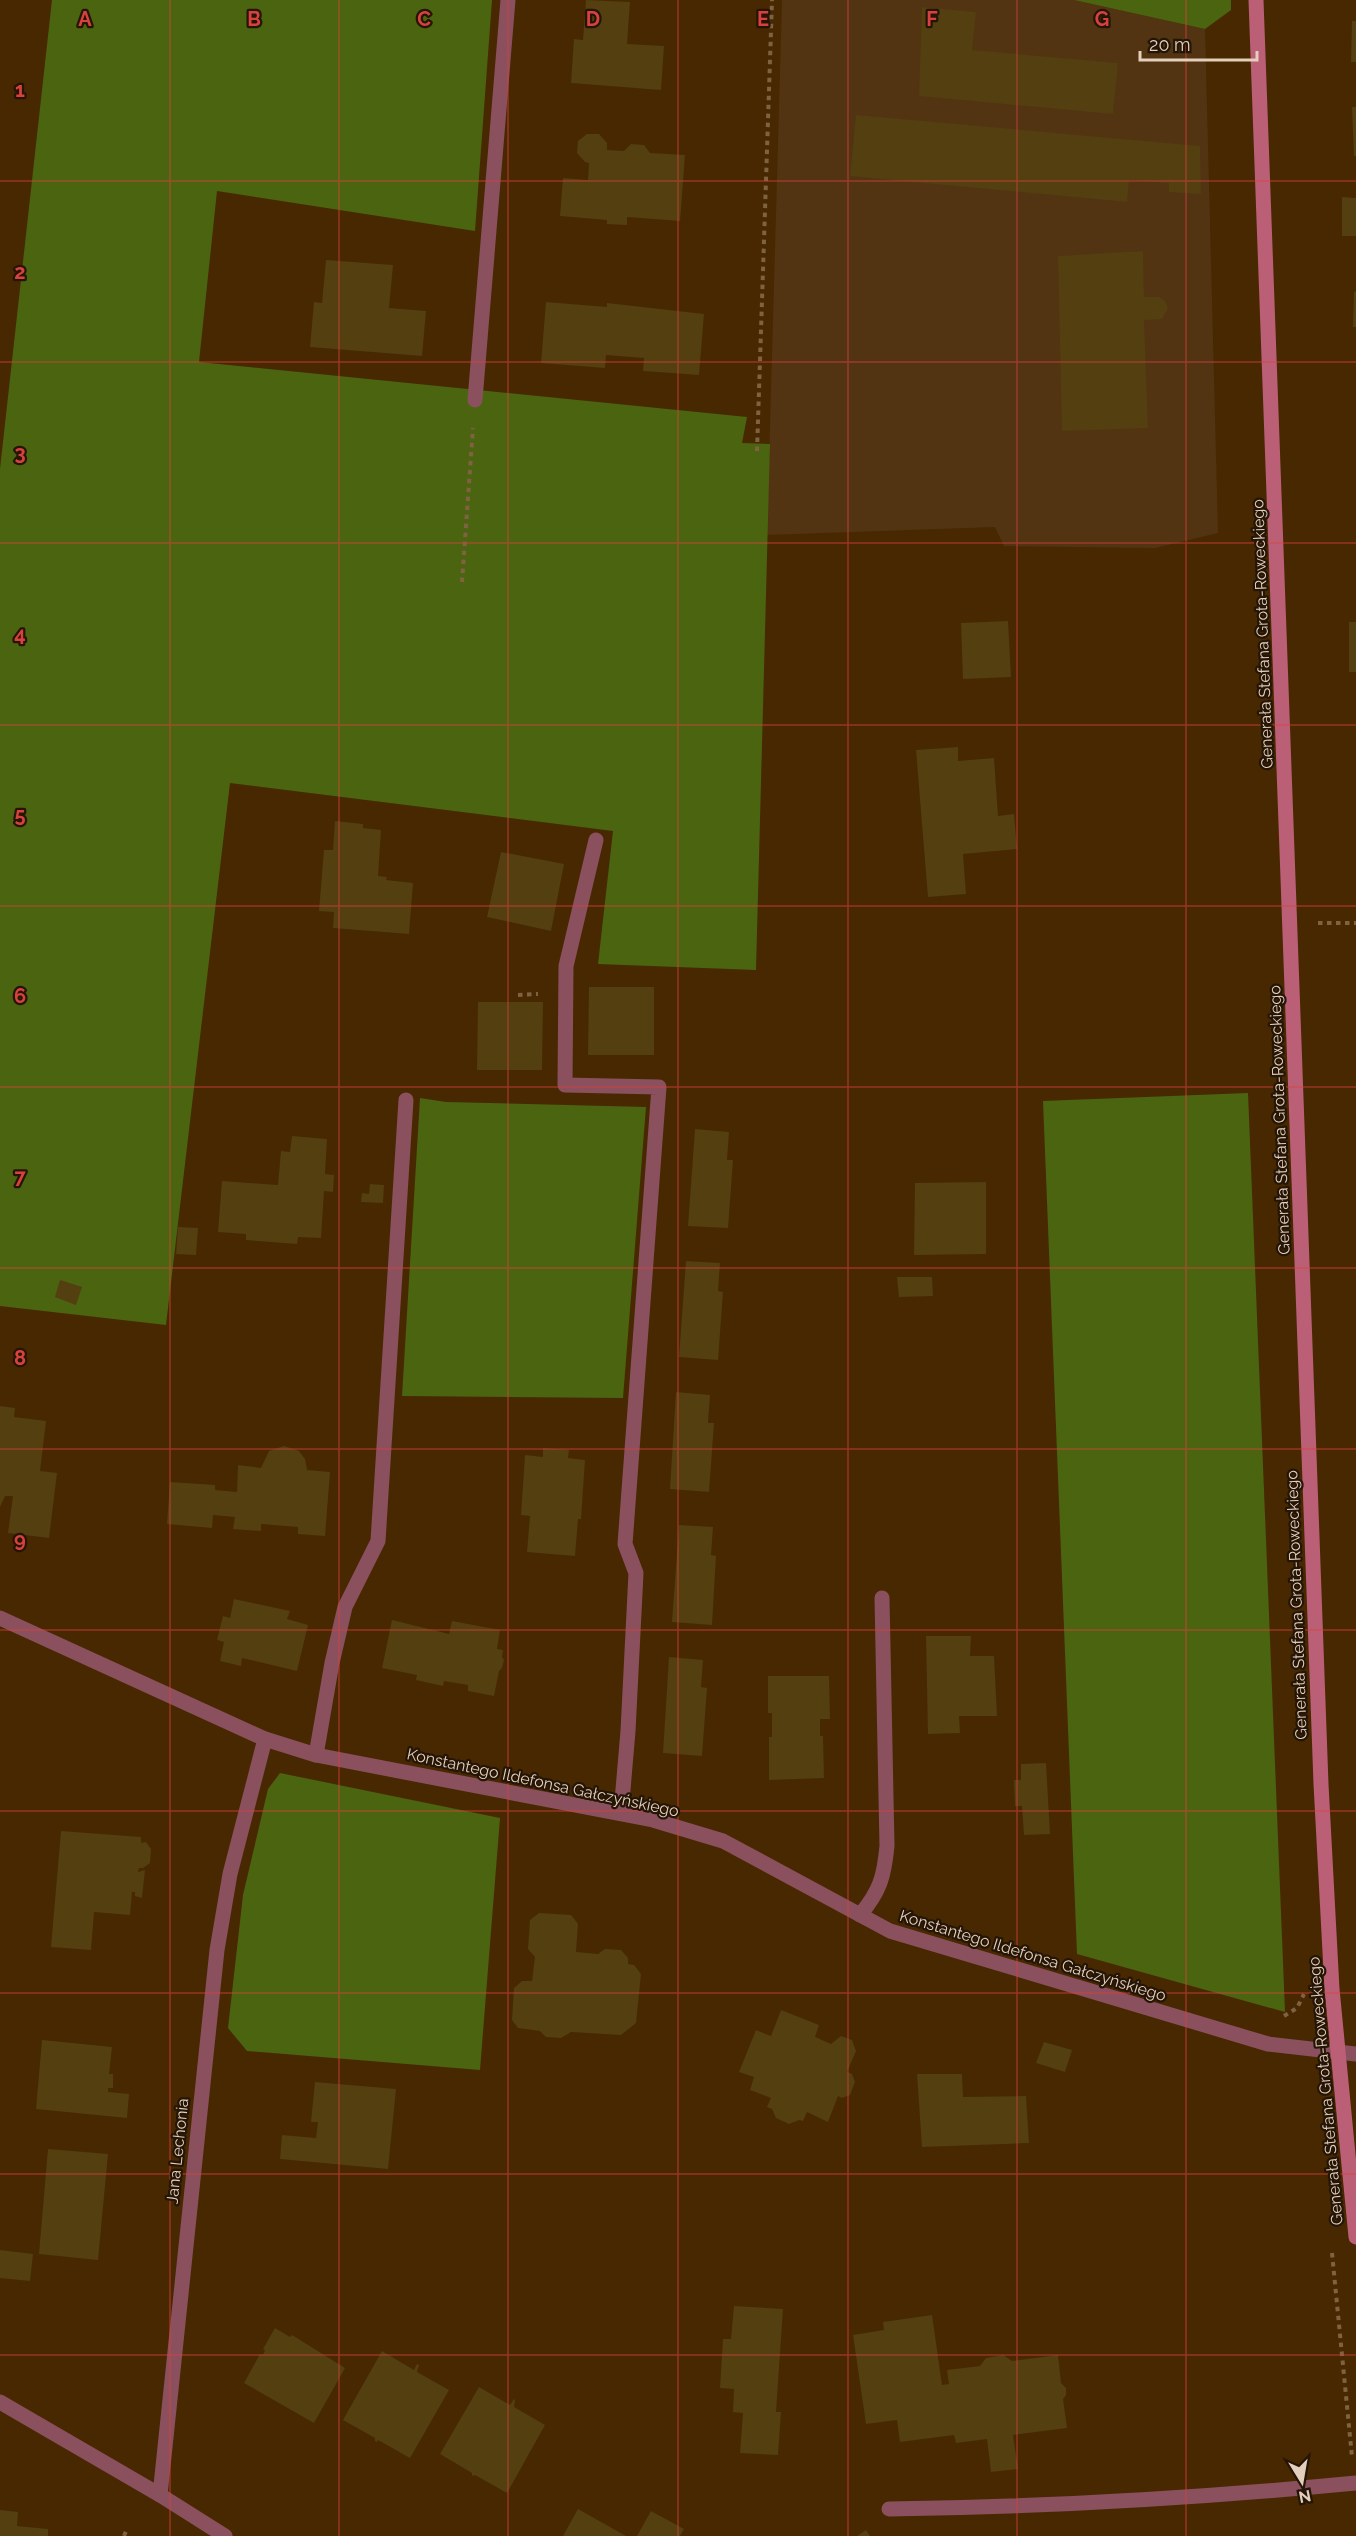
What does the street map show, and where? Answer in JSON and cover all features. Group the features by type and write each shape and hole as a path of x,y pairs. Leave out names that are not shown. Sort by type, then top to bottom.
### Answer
{"street":[{"path":"476,400 508,0"},
{"name":"Generała Stefana Grota-Roweckiego","path":"1256,0 1291,923 1317,1710 1338,2051 1356,2237"},
{"path":"596,840 566,966 566,1085 659,1087 625,1544 636,1573 628,1731 621,1813"},
{"path":"316,1755 332,1663 345,1607 378,1541 406,1100"},
{"path":"860,1915 875,1897 884,1876 886,1846 882,1598"},
{"name":"Konstantego Ildefonsa Gałczyńskiego","path":"0,1618 265,1739 316,1755 621,1813 723,1841 890,1931 1268,2044 1356,2054"},
{"name":"Jana Lechonia","path":"160,2495 217,1950 230,1874 265,1739"},
{"path":"0,2402 160,2495 225,2536"},
{"path":"889,2509 1007,2508 1188,2498 1355,2483"}],"path":[{"path":"757,451 772,0"},
{"path":"462,582 476,400"},
{"path":"1291,923 1356,923"},
{"path":"1331,2245 1355,2483"},
{"path":"124,2536 127,2529"}],"shaded area":[{"path":"782,0 1074,0 1205,29 1218,533 1155,548 1004,546 995,527 767,535"}],"green space":[{"path":"52,0 492,0 475,231 217,191 199,362 747,417 742,443 770,444 756,970 598,964 613,831 230,783 166,1325 0,1306 0,469"},
{"path":"1074,0 1231,0 1231,10 1205,29"},
{"path":"1248,1093 1285,2012 1077,1954 1043,1101"},
{"path":"420,1098 446,1102 646,1107 623,1398 402,1396"},
{"path":"280,1773 500,1818 480,2070 247,2051 228,2028 243,1895 268,1789"}],"building":[{"path":"586,0 630,2 627,44 664,46 661,90 571,83 574,39 583,40"},
{"path":"922,7 976,12 972,50 1118,63 1113,114 919,96"},
{"path":"1352,21 1356,21 1356,62 1351,62"},
{"path":"1352,107 1356,107 1356,156 1354,156"},
{"path":"856,115 1200,146 1201,194 1169,192 1169,183 1129,180 1127,202 850,176"},
{"path":"587,134 599,134 607,143 607,150 624,151 631,144 644,145 650,153 685,155 680,221 627,217 627,225 607,224 607,220 560,216 563,178 588,180 589,163 577,153 578,141"},
{"path":"1342,197 1356,198 1356,236 1342,236"},
{"path":"1143,251 1144,297 1159,297 1165,301 1168,308 1162,319 1144,320 1148,428 1062,431 1058,256"},
{"path":"326,260 393,265 389,308 426,311 422,356 310,347 314,302 322,303"},
{"path":"1356,291 1356,327 1353,327 1354,292"},
{"path":"546,302 607,307 607,303 704,314 699,375 643,371 644,358 606,355 605,368 541,363"},
{"path":"1008,621 1011,677 963,679 961,623"},
{"path":"1349,622 1356,622 1356,672 1349,672"},
{"path":"958,747 958,761 994,758 998,816 1014,814 1017,849 963,854 966,894 928,897 916,750"},
{"path":"335,821 363,824 363,828 381,830 378,876 387,877 386,880 413,883 409,934 333,928 334,912 319,911 324,850 333,850"},
{"path":"501,852 564,864 551,931 487,917"},
{"path":"589,987 654,987 654,1055 588,1055"},
{"path":"478,1002 543,1002 542,1070 477,1070"},
{"path":"695,1129 729,1132 727,1160 733,1160 728,1228 688,1226"},
{"path":"292,1136 327,1139 325,1174 334,1175 333,1192 324,1191 321,1238 298,1237 297,1244 246,1240 246,1234 218,1232 222,1181 278,1185 281,1151 290,1152"},
{"path":"986,1182 986,1254 914,1255 915,1183"},
{"path":"370,1184 384,1185 383,1203 361,1202 362,1193 369,1194"},
{"path":"178,1227 198,1228 196,1255 176,1254"},
{"path":"686,1261 720,1263 718,1291 723,1292 718,1360 679,1357"},
{"path":"897,1277 932,1277 933,1296 899,1297"},
{"path":"60,1280 82,1287 76,1305 55,1297"},
{"path":"676,1392 710,1395 708,1423 714,1423 709,1492 670,1489"},
{"path":"0,1406 15,1408 14,1417 46,1421 40,1471 57,1473 49,1538 8,1533 13,1496 5,1496 0,1507"},
{"path":"284,1446 299,1451 305,1459 307,1470 330,1472 325,1536 298,1534 298,1527 261,1524 261,1531 233,1529 235,1517 213,1515 212,1528 167,1524 170,1482 215,1485 215,1490 237,1492 238,1465 261,1468 269,1451"},
{"path":"543,1448 569,1450 568,1458 585,1460 581,1519 578,1519 575,1556 527,1552 530,1516 521,1515 525,1455 543,1457"},
{"path":"679,1525 713,1527 711,1555 716,1556 712,1625 672,1622"},
{"path":"234,1599 290,1611 287,1619 308,1625 297,1671 242,1658 241,1666 220,1661 224,1642 217,1640 223,1616 230,1618"},
{"path":"392,1620 449,1634 452,1621 500,1630 497,1649 503,1650 504,1660 499,1671 494,1696 468,1691 468,1685 444,1681 443,1686 416,1680 417,1675 382,1668"},
{"path":"926,1636 971,1636 970,1656 994,1656 997,1716 959,1716 960,1733 928,1734"},
{"path":"669,1657 703,1660 701,1687 707,1688 702,1756 663,1753"},
{"path":"768,1676 829,1676 830,1719 820,1719 820,1736 823,1736 824,1778 769,1780 769,1737 772,1737 772,1713 768,1713"},
{"path":"1046,1763 1050,1834 1024,1835 1022,1806 1015,1806 1014,1780 1021,1780 1021,1764"},
{"path":"61,1831 141,1837 141,1843 146,1842 151,1849 150,1863 139,1868 138,1872 145,1870 142,1898 135,1896 135,1892 132,1892 130,1915 94,1912 91,1950 51,1947"},
{"path":"539,1913 571,1915 578,1924 576,1952 598,1954 605,1949 621,1950 628,1958 628,1964 634,1965 641,1974 636,2023 621,2035 571,2032 561,2038 546,2037 540,2031 518,2028 512,2020 514,1988 522,1981 532,1981 535,1957 528,1949 530,1920"},
{"path":"781,2010 819,2025 815,2037 831,2044 841,2036 852,2040 856,2051 847,2072 852,2074 855,2082 850,2095 842,2098 838,2096 828,2122 807,2112 803,2121 799,2120 789,2124 776,2118 772,2109 767,2107 771,2098 750,2090 754,2077 739,2072 756,2030 771,2036"},
{"path":"42,2040 112,2047 109,2074 113,2074 113,2088 108,2088 108,2092 129,2094 127,2118 36,2109"},
{"path":"1044,2042 1072,2050 1065,2072 1036,2063"},
{"path":"917,2074 962,2074 963,2097 1026,2096 1029,2143 922,2147"},
{"path":"315,2082 396,2089 388,2169 280,2159 282,2135 316,2138 318,2122 311,2122"},
{"path":"48,2149 108,2154 98,2260 39,2254"},
{"path":"0,2250 33,2254 30,2281 0,2278"},
{"path":"734,2306 783,2309 776,2412 781,2412 778,2455 740,2453 743,2413 733,2412 734,2389 720,2388 723,2339 731,2339"},
{"path":"932,2315 942,2385 949,2384 947,2370 980,2366 986,2358 1003,2355 1012,2361 1058,2355 1061,2383 1066,2388 1066,2395 1063,2399 1067,2428 1013,2435 1018,2469 991,2472 987,2439 956,2443 954,2435 900,2442 897,2420 866,2424 853,2335 884,2330 883,2322"},
{"path":"275,2328 290,2337 292,2335 345,2368 314,2423 244,2383 260,2354 263,2355 265,2350 263,2349"},
{"path":"382,2351 414,2370 417,2364 419,2365 417,2372 449,2390 410,2458 378,2440 375,2441 375,2438 343,2420"},
{"path":"479,2387 510,2405 514,2399 514,2407 545,2425 507,2493 475,2475 472,2476 472,2473 440,2454"},
{"path":"578,2509 626,2536 563,2536"},
{"path":"0,2510 18,2512 17,2526 48,2529 48,2536 0,2536"},
{"path":"651,2511 684,2529 680,2536 637,2536"},
{"path":"866,2530 870,2536 857,2536"}]}
